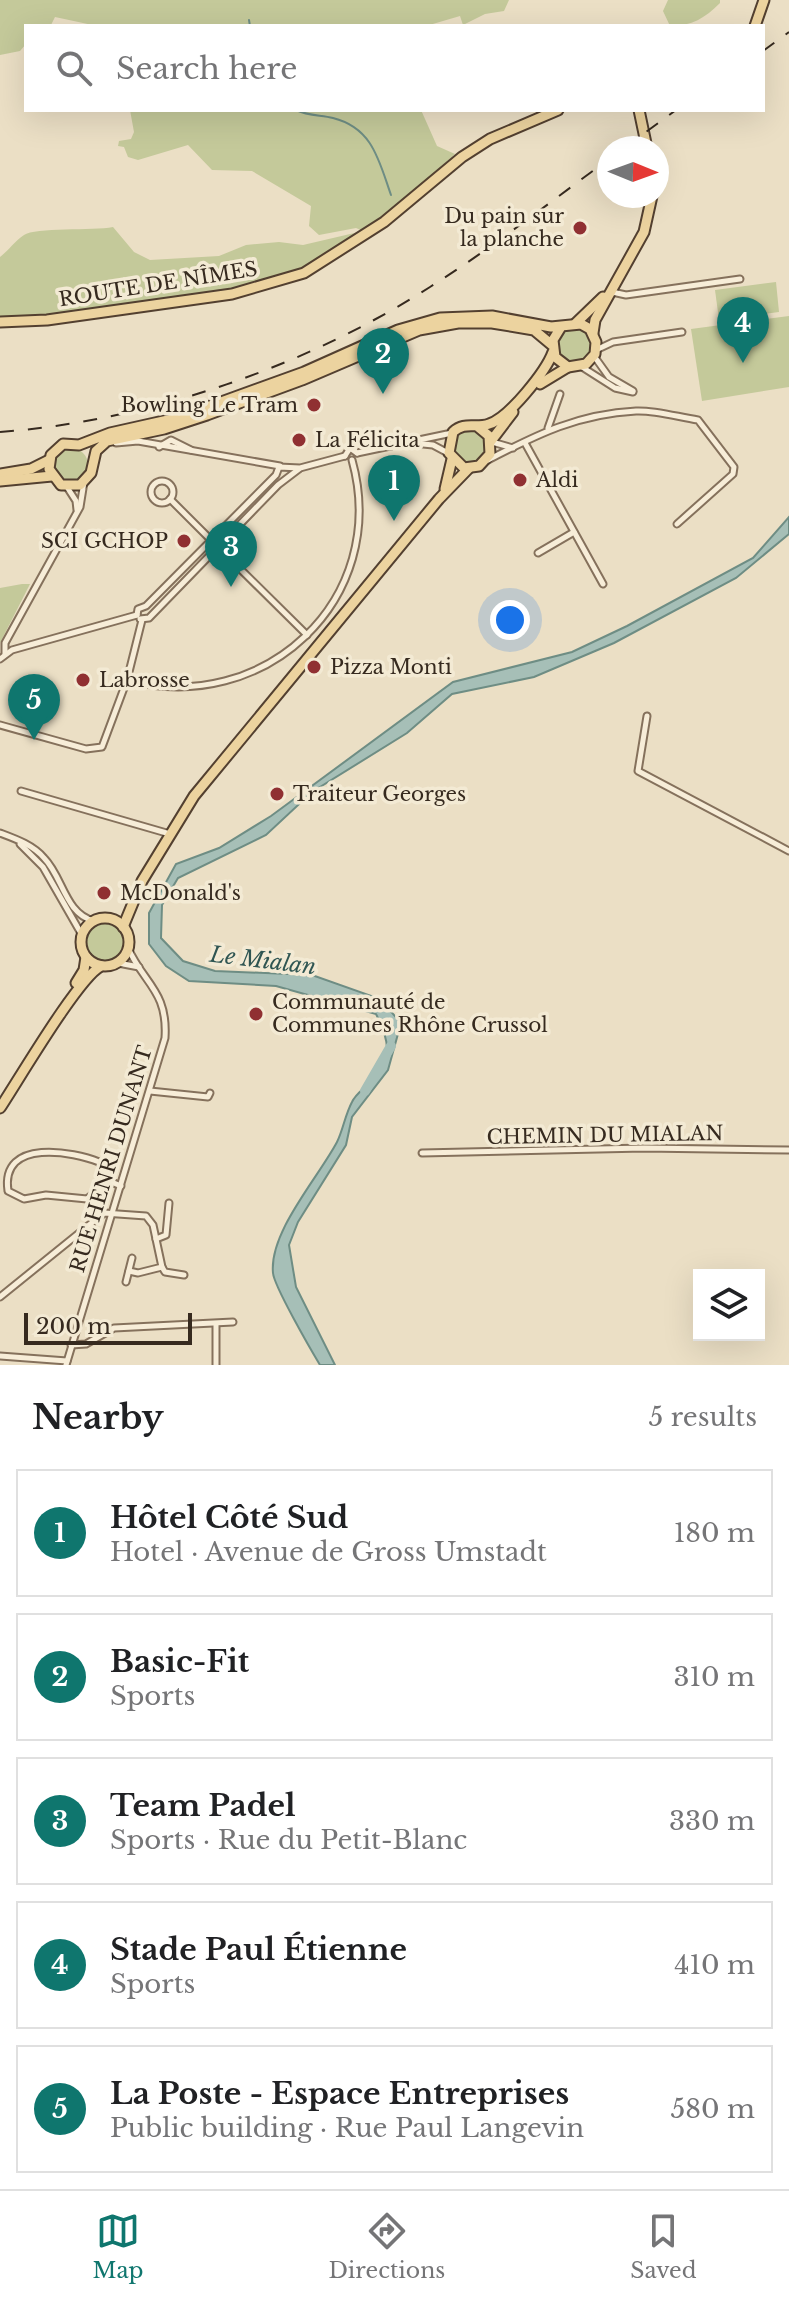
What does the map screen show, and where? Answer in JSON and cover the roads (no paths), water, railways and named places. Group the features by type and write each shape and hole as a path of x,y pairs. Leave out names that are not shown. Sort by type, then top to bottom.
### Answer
{"main road":[{"path":"754,24 762,0"},
{"name":"ROUTE DE NÎMES","path":"0,322 47,320 232,294 304,273 384,222 481,145 523,122 552,112"},
{"path":"640,112 644,123"},
{"path":"645,112 646,136"},
{"path":"0,474 31,469 49,460 58,447 79,445 110,433 177,418 304,372 428,320 492,316 561,327 576,323 593,309 611,284 639,231 646,208"},
{"path":"110,919 142,881 194,796 439,499 469,468 487,460 491,441 539,384 568,367 581,366 594,354 595,320 644,232 648,208"},
{"path":"576,323 594,335"},
{"path":"0,481 52,476 67,487 84,482 91,473 92,461 99,447 107,441 164,429 207,415 302,380 398,337 438,326 503,324 534,330 568,367"},
{"path":"439,499 449,481 453,432 466,425 492,423 501,417 544,372 561,327"},
{"path":"477,426 491,441"},
{"path":"79,445 92,461"},
{"path":"450,456 469,468"},
{"path":"49,460 52,476"},
{"path":"0,1108 89,974 101,966 118,963 128,948 123,927 142,881"},
{"path":"0,1101 80,977 86,957 82,935 94,921 110,919 123,927"},
{"path":"86,957 101,966"}],"street":[{"path":"612,292 626,295 740,279"},
{"path":"581,366 615,388 633,392 609,377 594,354 613,342 682,332"},
{"path":"594,335 613,342"},
{"path":"548,429 560,394"},
{"path":"487,460 548,429 571,421 643,411 698,420 734,467 728,480 677,524"},
{"path":"127,680 185,688 218,685 275,661 307,635 339,594 357,542 359,500 352,460 357,453 453,432"},
{"path":"107,441 138,441 288,468 300,468 345,456 350,448 357,453"},
{"path":"491,441 514,448"},
{"path":"408,443 433,445 450,456"},
{"path":"525,443 603,584"},
{"path":"345,456 352,460"},
{"path":"266,463 283,481"},
{"path":"0,725 86,749 100,749 105,743 127,680 140,617 138,609 146,606 281,466"},
{"path":"288,468 290,475"},
{"path":"84,482 76,515 5,643 3,656 151,613 283,481 300,468"},
{"path":"155,483 170,484 173,493 170,499 163,503 154,500 151,491 155,483"},
{"path":"67,487 76,501 76,515"},
{"path":"170,499 211,540"},
{"path":"538,553 574,532"},
{"path":"211,540 210,546 217,546 307,635"},
{"path":"146,606 151,613"},
{"path":"647,716 638,771 789,851"},
{"path":"21,791 171,835"},
{"path":"0,833 43,856 78,915 94,921"},
{"path":"17,841 43,867 82,935"},
{"name":"RUE HENRI DUNANT","path":"66,1363 165,1038 165,1019 154,986 128,948"},
{"path":"118,963 139,967"},
{"path":"150,1091 208,1097 210,1093"},
{"name":"CHEMIN DU MIALAN","path":"422,1153 644,1148 789,1150"},
{"path":"9,1157 17,1153 90,1159 102,1165 109,1181 121,1186"},
{"path":"3,1166 6,1188 24,1199 46,1195 87,1199 109,1181"},
{"path":"156,1239 166,1235 169,1203"},
{"path":"0,1297 100,1215 112,1212 150,1219 165,1272 184,1275"},
{"path":"126,1282 132,1258"},
{"path":"129,1271 138,1273 162,1267"},
{"path":"71,1345 86,1344 114,1328 233,1322"},
{"path":"216,1325 216,1365"},
{"path":"0,1356 66,1363"}],"water":[{"name":"Le Mialan","path":"789,517 789,534 736,578 614,643 534,677 452,694 407,733 312,792 266,835 178,878 162,905 161,938 183,961 215,971 312,975 380,999 401,1023 388,1070 352,1117 346,1145 298,1222 289,1245 296,1287 335,1365 320,1365 275,1280 274,1257 286,1223 337,1142 353,1099 382,1067 387,1051 385,1034 376,1014 276,986 189,981 166,966 149,944 149,913 176,864 219,848 271,816 453,682 572,652 627,626 753,558"}],"waterway":[{"path":"249,20 250,24"},
{"path":"303,112 333,118 357,129 372,148 391,195"},
{"name":"Le Mialan","path":"365,1091 391,1046"}],"railway":[{"path":"765,50 789,32"},
{"path":"640,136 673,112"},
{"path":"0,432 56,426 168,402 224,385 331,342 382,316 453,272 597,168"}],"place":[{"name":"Du pain sur la planche","path":"580,228"},
{"name":"Stade Paul Étienne","path":"743,363"},
{"name":"Basic-Fit","path":"383,394"},
{"name":"Bowling Le Tram","path":"314,405"},
{"name":"La Félicita","path":"299,440"},
{"name":"Aldi","path":"520,480"},
{"name":"Hôtel Côté Sud","path":"394,521"},
{"name":"SCI GCHOP","path":"184,541"},
{"name":"Team Padel","path":"231,587"},
{"name":"Pizza Monti","path":"314,667"},
{"name":"Labrosse","path":"83,680"},
{"name":"La Poste - Espace Entreprises","path":"34,740"},
{"name":"Traiteur Georges","path":"277,794"},
{"name":"McDonald's","path":"104,893"},
{"name":"Communauté de Communes Rhône Crussol","path":"256,1014"}]}
